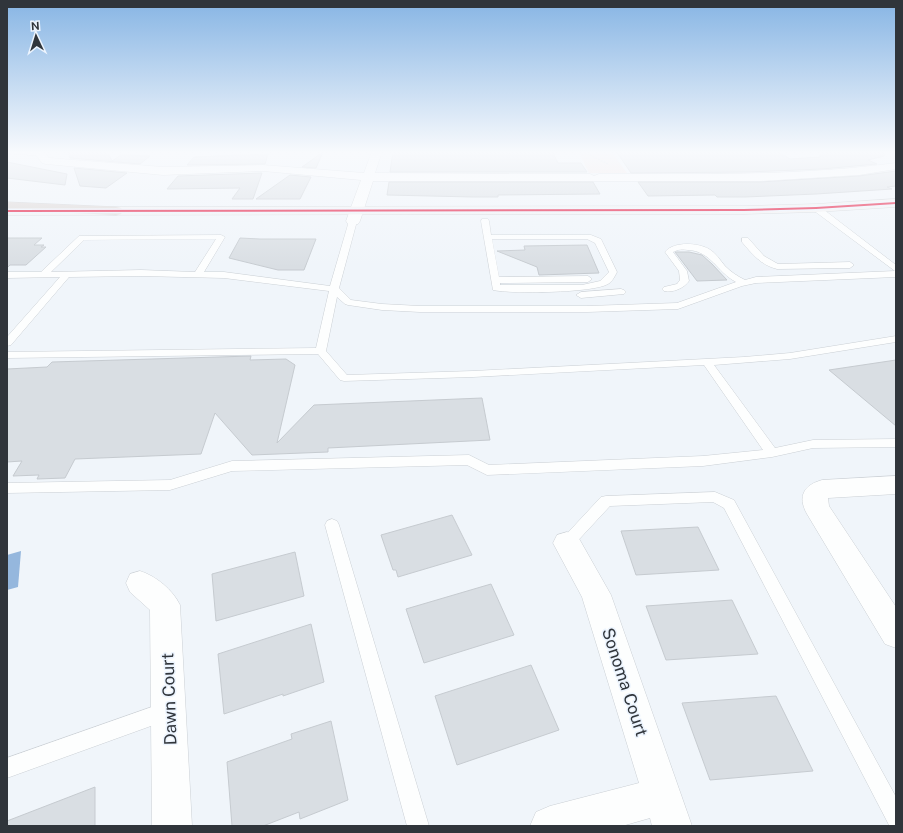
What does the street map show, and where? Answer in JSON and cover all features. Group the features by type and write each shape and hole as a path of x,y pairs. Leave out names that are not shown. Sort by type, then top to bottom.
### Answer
{"highway":[{"path":"7,206 116,211"}],"main road":[{"path":"7,220 816,208 896,203"},
{"path":"7,212 116,211 356,216 485,221 830,219 896,215"}],"street":[{"path":"356,216 365,190"},
{"path":"896,485 822,489 815,495 816,508 896,634"},
{"name":"Sonoma Court","path":"567,543 596,595 667,811"},
{"name":"Dawn Court","path":"140,583 165,605 172,826"},
{"path":"550,826 667,811"}],"lane":[{"path":"816,208 896,269"},
{"path":"321,351 334,289 356,216"},
{"path":"485,221 495,284"},
{"path":"43,275 82,238 221,237 198,274"},
{"path":"488,237 588,237 598,241 613,272 609,279 603,284 593,286 561,288 495,284"},
{"path":"745,240 765,261 774,266 850,265"},
{"path":"667,289 680,286 685,282 683,271 669,252 673,248 680,247 706,250 718,261 725,271 745,283"},
{"path":"7,343 67,274"},
{"path":"7,275 224,274 334,289 348,302 382,307 420,309 587,309 678,306 756,280 896,274"},
{"path":"495,284 609,279"},
{"path":"561,288 571,296 621,292"},
{"path":"321,351 344,378 473,374 707,362 790,356 896,339"},
{"path":"7,355 321,351"},
{"path":"707,362 772,453"},
{"path":"7,488 170,484 232,466 470,460 487,470 703,461 772,453 812,444 896,443"},
{"path":"567,543 606,501 715,497 728,504 896,818"},
{"path":"332,525 418,826"},
{"path":"7,768 169,710"}],"water":[{"path":"21,551 18,587 7,590 7,555"}],"building":[{"path":"239,190 256,190 253,199 232,199"},
{"path":"269,190 305,190 300,199 256,199"},
{"path":"388,190 598,190 600,194 498,195 498,197 387,195"},
{"path":"644,190 879,190 745,197 717,197 715,195 648,196"},
{"path":"7,238 42,238 34,245 44,245 41,247 46,247 26,265 10,265 7,268"},
{"path":"240,238 316,239 304,270 278,270 229,258"},
{"path":"587,245 599,273 539,275 537,267 497,251 525,250 524,246"},
{"path":"675,252 689,252 702,255 727,280 697,281"},
{"path":"251,356 250,360 286,359 295,365 277,443 314,405 482,398 490,440 328,448 328,452 252,455 215,413 201,454 75,459 65,478 37,479 39,475 13,476 22,461 7,462 7,369 47,367 52,362"},
{"path":"896,360 896,426 829,370"},
{"path":"452,515 472,555 398,577 396,570 393,570 381,535"},
{"path":"698,527 719,570 636,575 621,531"},
{"path":"295,552 304,596 216,621 212,574"},
{"path":"491,584 514,635 424,663 406,609"},
{"path":"732,600 758,654 666,660 646,606"},
{"path":"311,624 324,682 224,714 218,654"},
{"path":"531,665 559,730 457,765 435,696"},
{"path":"776,696 813,771 710,780 682,703"},
{"path":"331,721 348,800 300,819 299,812 263,826 232,826 227,762 292,739 291,734"},
{"path":"95,787 95,826 7,826 7,821"}],"transit line":[{"path":"7,211 744,210 816,208 896,203"}]}
